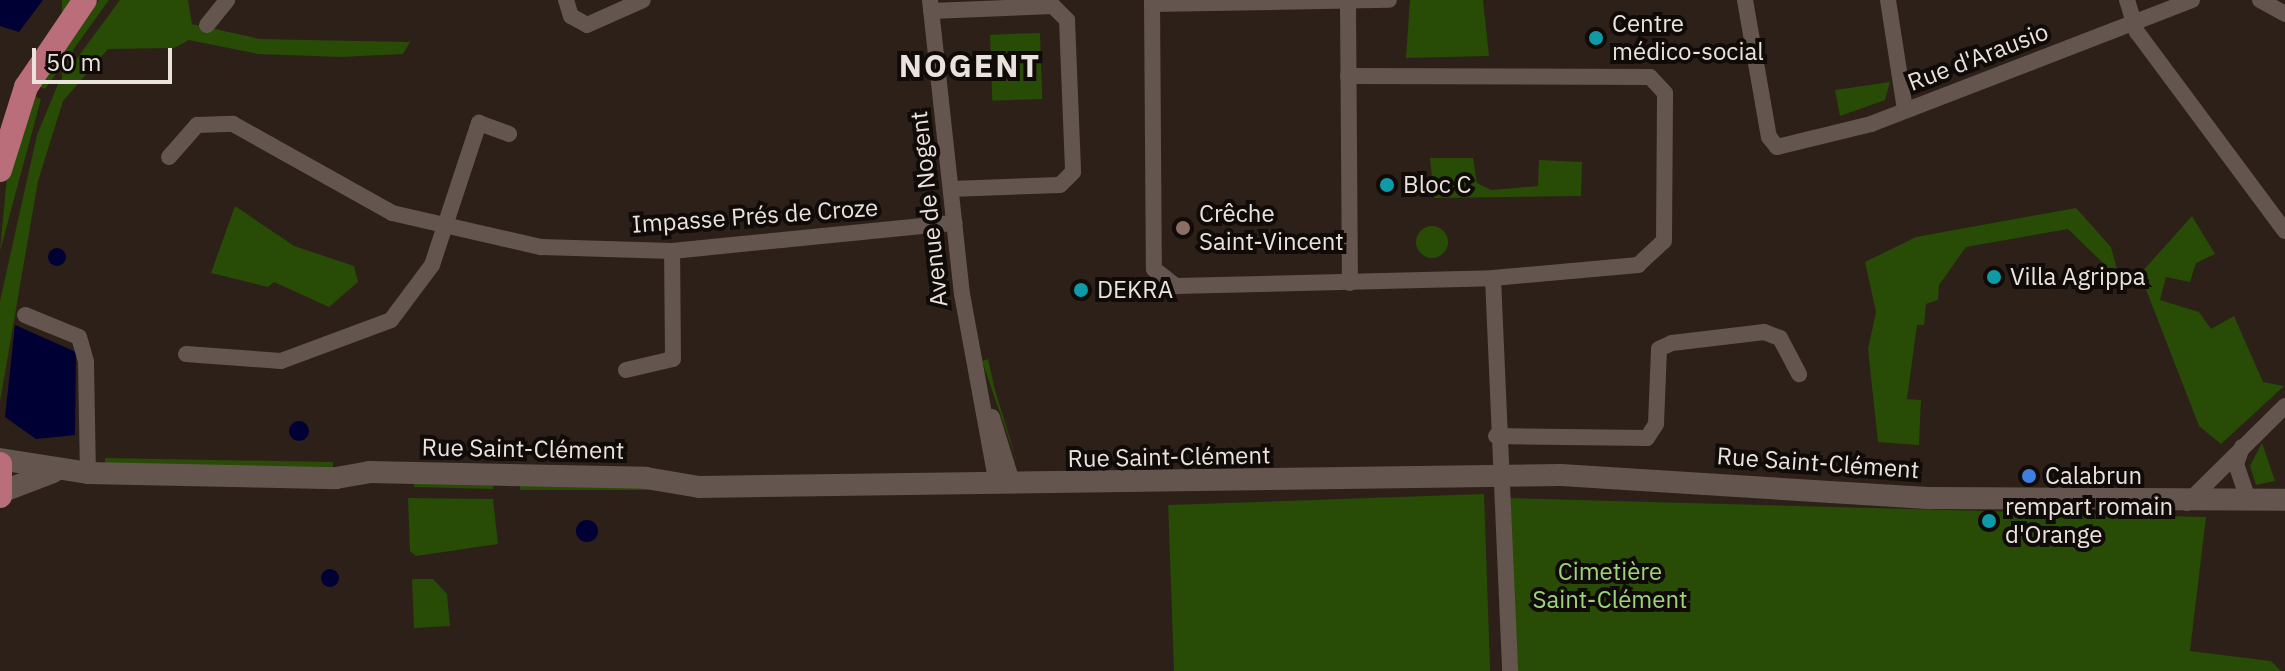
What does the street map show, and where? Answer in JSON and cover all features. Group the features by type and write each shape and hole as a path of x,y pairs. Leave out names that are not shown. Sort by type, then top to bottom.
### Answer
{"main road":[{"path":"0,170 26,87 85,0"},
{"path":"0,462 1,494"},
{"name":"Rue Saint-Clément","path":"0,462 54,472 336,478 369,472 646,478 712,487 1496,481 1561,475 1931,498 2187,503 2285,500"},
{"name":"Rue Saint-Clément","path":"1,494 54,472"}],"street":[{"path":"207,25 227,0"},
{"path":"566,0 571,16 587,25 643,0"},
{"path":"1348,76 1650,77 1665,93 1664,241 1638,265 1493,278 1176,286 1154,269 1152,2 1348,4 1389,0"},
{"name":"Rue d'Arausio","path":"1745,0 1769,137 1777,147 1905,110 2192,0"},
{"path":"1888,0 1905,110"},
{"path":"2127,0 2134,22 2285,231"},
{"path":"2260,0 2285,14"},
{"path":"1348,4 1350,283"},
{"path":"930,6 1053,6 1067,20 1073,172 1060,185 951,189"},
{"name":"Avenue de Nogent","path":"930,6 974,365 1005,485"},
{"path":"186,354 281,361 358,338 391,320 414,293 446,227 479,123 509,134"},
{"name":"Impasse Prés de Croze","path":"169,157 197,125 233,124 392,213 541,247 672,251 955,223"},
{"path":"626,370 673,359 672,251"},
{"path":"1493,278 1496,481 1510,671"},
{"path":"25,315 79,337 86,362 88,473"},
{"path":"1496,436 1647,438 1656,424 1659,349 1672,343 1764,332 1780,338 1799,374"},
{"path":"2187,503 2285,406"},
{"path":"2242,447 2236,464 2249,502"}],"green space":[{"path":"62,0 73,0 73,89 62,89"},
{"path":"99,0 109,0 45,89 38,86"},
{"path":"120,0 188,0 192,24 260,39 410,42 403,54 340,57 258,54 189,40 174,48 108,49 63,101 38,181 0,402 0,301 37,135 58,84"},
{"path":"1410,0 1483,0 1489,56 1406,58"},
{"path":"1040,33 1042,99 992,101 990,35"},
{"path":"1890,82 1885,100 1840,116 1835,90"},
{"path":"34,96 41,99 0,251 7,176"},
{"path":"1430,158 1473,158 1477,183 1491,190 1538,186 1539,160 1582,162 1581,196 1434,198"},
{"path":"235,206 294,246 354,266 358,282 329,307 274,282 268,287 211,273"},
{"path":"2076,208 2111,247 2118,273 2108,288 2107,267 2068,229 1966,247 1939,285 1938,300 1926,304 1924,325 1917,325 1907,399 1921,400 1919,445 1878,442 1868,349 1876,312 1865,262 1916,237"},
{"path":"2192,216 2215,254 2196,263 2190,282 2166,277 2160,300 2199,312 2211,329 2234,316 2263,382 2284,386 2221,444 2199,426 2140,274"},
{"path":"1432,226 1443,231 1448,242 1443,253 1432,258 1421,253 1416,242 1421,231"},
{"path":"988,359 995,390 1018,465 982,361"},
{"path":"2262,443 2275,481 2256,485 2250,466"},
{"path":"105,458 333,462 333,469 105,465"},
{"path":"414,480 494,483 493,489 414,487"},
{"path":"520,484 646,486 656,490 520,490"},
{"path":"1484,494 1490,671 1174,671 1168,505"},
{"path":"408,498 493,499 498,544 416,556 410,551"},
{"name":"Cimetière Saint-Clément","path":"1505,498 2206,517 2190,651 2271,661 2281,671 1518,671"},
{"path":"412,579 433,579 447,594 450,626 414,628"}],"shaded area":[{"path":"0,0 43,0 19,32 0,26"},
{"path":"53,248 61,248 66,257 64,264 53,266 48,261 48,253"},
{"path":"15,325 76,352 75,435 36,439 5,417"},
{"path":"295,421 303,421 309,431 303,441 295,441 289,435 289,427"},
{"path":"587,520 595,523 598,531 595,539 587,542 579,539 576,531 579,523"},
{"path":"330,569 339,578 330,587 321,578"}],"place":[{"name":"Centre médico-social","path":"1596,38"},
{"name":"Bloc C","path":"1387,185"},
{"name":"Crêche Saint-Vincent","path":"1183,228"},
{"name":"Villa Agrippa","path":"1994,277"},
{"name":"DEKRA","path":"1081,290"},
{"name":"Calabrun","path":"2029,476"},
{"name":"rempart romain d'Orange","path":"1989,521"}],"district":[{"name":"NOGENT","path":"970,65"}]}
